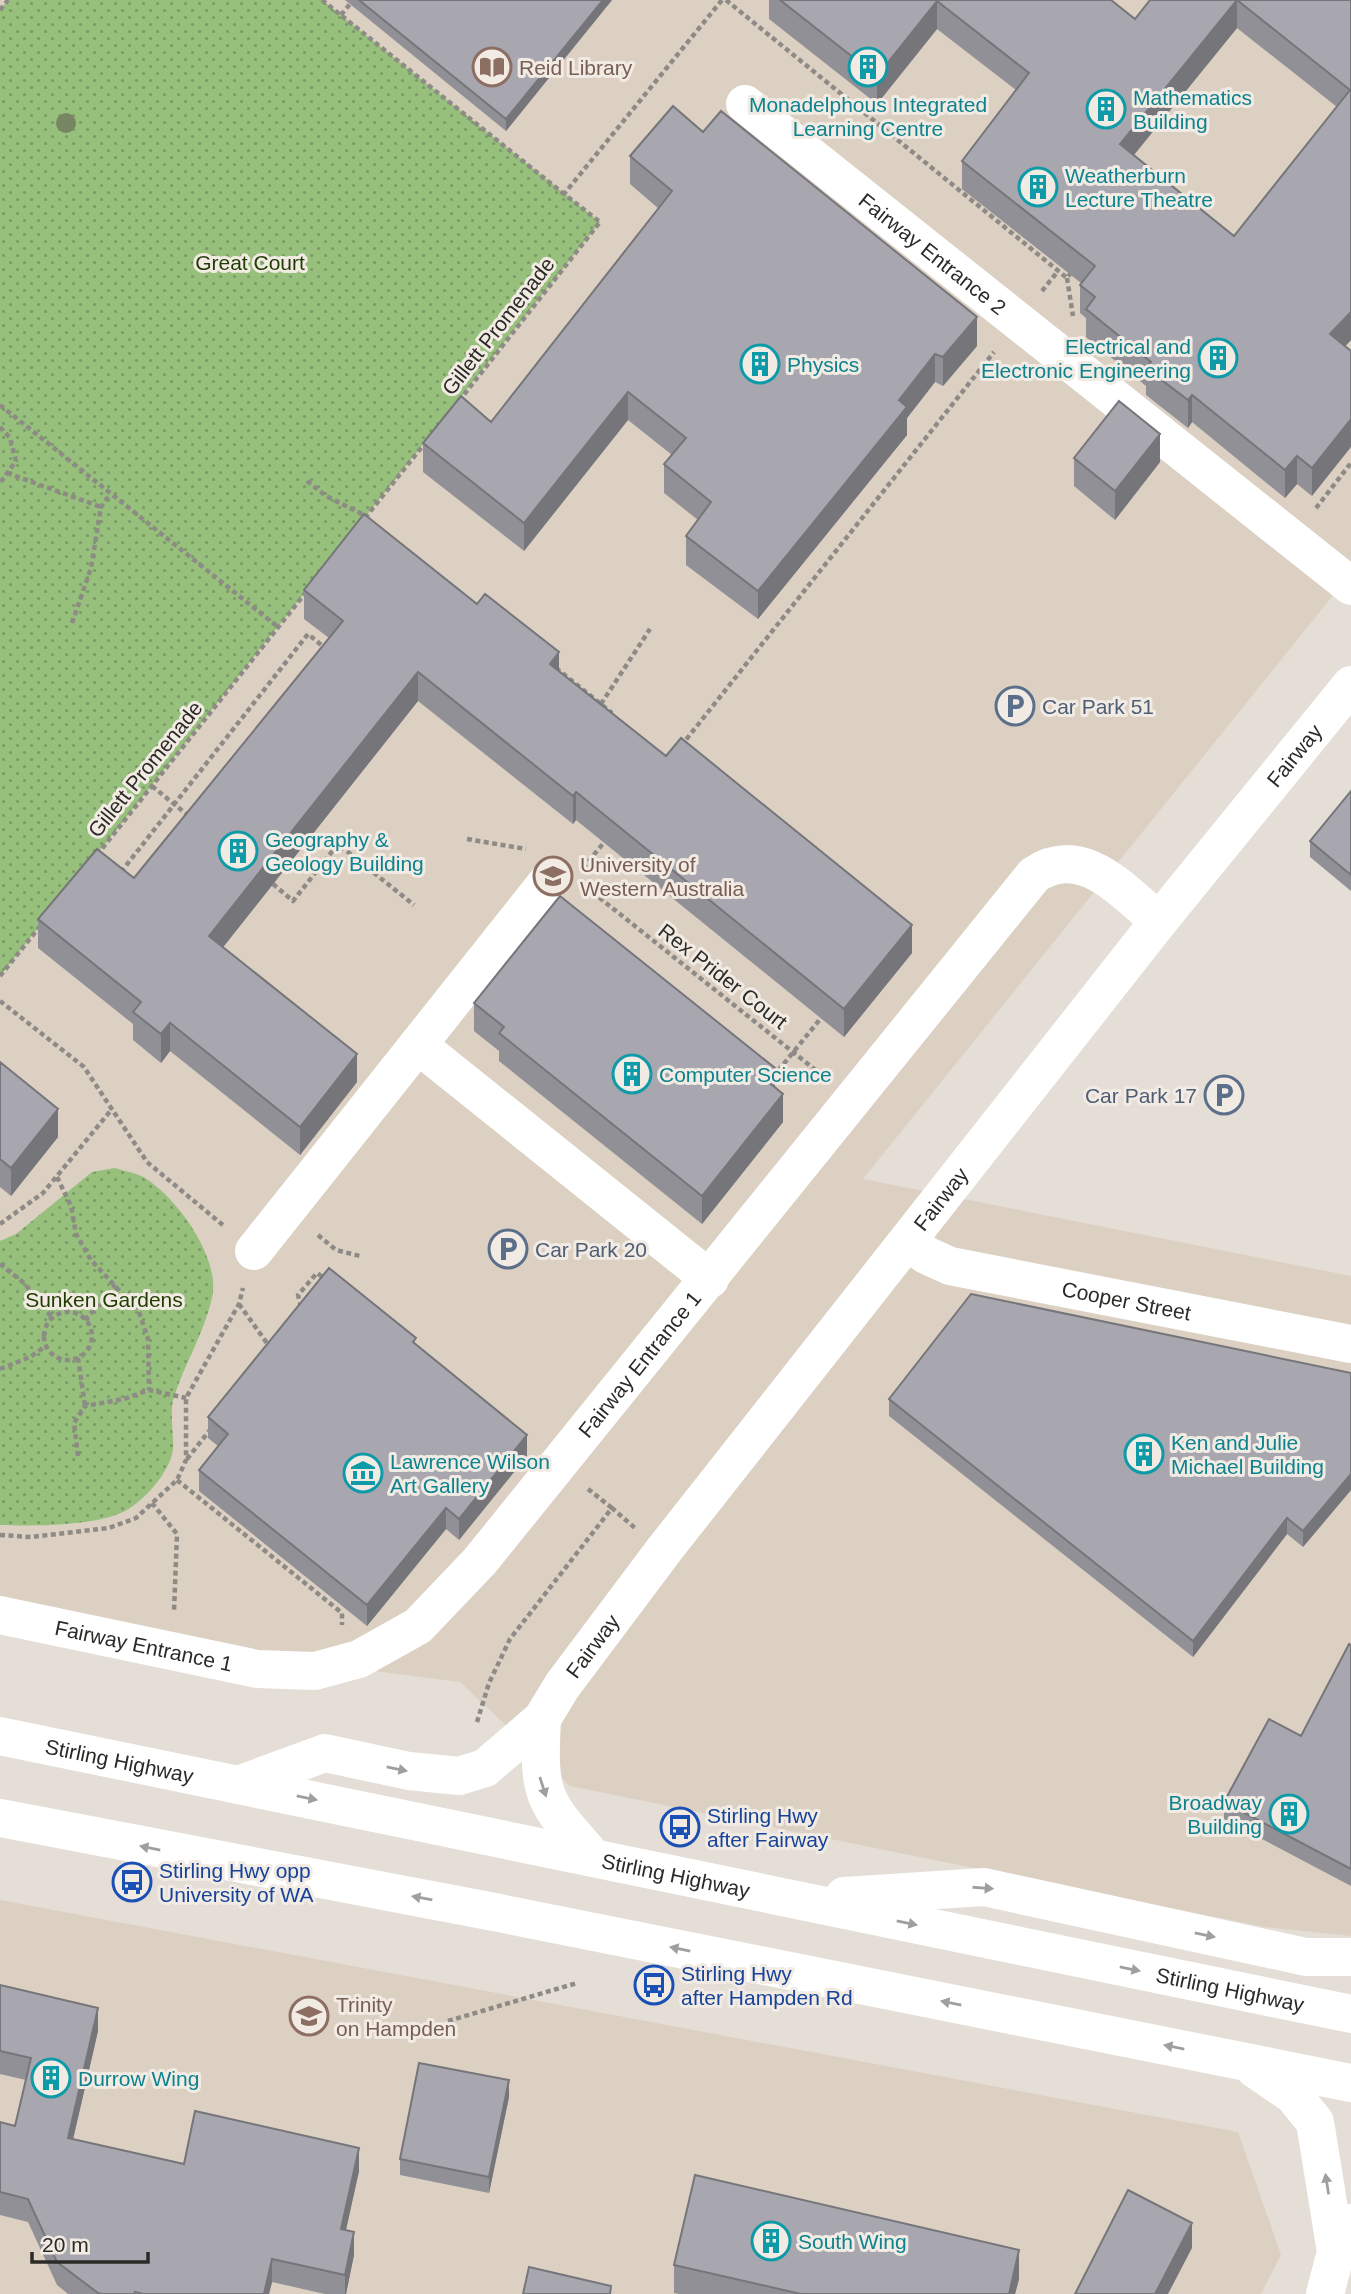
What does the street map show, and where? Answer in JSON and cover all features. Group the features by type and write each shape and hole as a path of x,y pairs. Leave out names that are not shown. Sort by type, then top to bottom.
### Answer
{"main road":[{"name":"Fairway Entrance 2","path":"745,104 1351,586"},
{"name":"Fairway","path":"542,1720 562,1686 664,1550 1159,921 1351,685"},
{"name":"Fairway Entrance 1","path":"0,1615 257,1669 315,1671 359,1659 385,1647 418,1626 480,1561 710,1279 1017,892 1040,870 1066,862 1094,869 1159,921"},
{"path":"254,1251 418,1045 561,880"},
{"path":"418,1045 710,1279"},
{"name":"Cooper Street","path":"908,1241 926,1255 950,1266 1351,1343"},
{"path":"238,1785 326,1753 410,1771 459,1776 485,1768 542,1720"},
{"path":"542,1720 539,1773 544,1793 554,1813 593,1857"},
{"name":"Stirling Highway","path":"0,1736 1351,2014"},
{"path":"0,1818 1351,2083"},
{"path":"793,1899 984,1887 1306,1957 1351,1957"},
{"path":"1241,2060 1293,2095 1315,2122 1343,2237 1325,2294"}],"path":[{"path":"0,10 8,0"},
{"path":"322,0 564,194 724,0 1067,278 1075,328"},
{"path":"341,15 350,4"},
{"name":"Gillett Promenade","path":"453,407 600,222 564,194"},
{"path":"1067,278 1075,268"},
{"path":"678,750 1018,321"},
{"path":"1,407 278,627"},
{"path":"0,427 10,438 16,461 0,483"},
{"path":"359,526 427,440"},
{"path":"1316,508 1351,463"},
{"path":"7,473 101,507"},
{"path":"307,481 326,496 367,516 377,525"},
{"path":"72,622 92,568 101,507 110,494"},
{"name":"Gillett Promenade","path":"93,860 310,587"},
{"path":"600,704 650,629"},
{"path":"116,878 308,635 327,650"},
{"path":"547,661 620,720"},
{"path":"152,786 199,824"},
{"path":"561,880 613,830"},
{"path":"273,884 293,901 338,844 414,905"},
{"name":"Rex Prider Court","path":"585,887 852,1099"},
{"path":"0,976 42,923"},
{"path":"0,1001 84,1067 146,1162 254,1251 239,1304 186,1398 186,1460"},
{"path":"764,1087 821,1018"},
{"path":"0,1224 43,1193 112,1109"},
{"path":"57,1177 71,1206 76,1234 90,1260 139,1312 148,1339 149,1390"},
{"path":"287,1210 336,1250 360,1256"},
{"path":"0,1264 24,1283 53,1318"},
{"path":"303,1314 299,1295 317,1273 328,1281"},
{"path":"85,1320 116,1285"},
{"path":"239,1304 273,1351"},
{"path":"71,1312 85,1320 90,1326 92,1339 88,1350 78,1358 65,1360 54,1356 46,1346 44,1334 53,1318 71,1312"},
{"path":"0,1369 30,1357 46,1346"},
{"path":"78,1358 85,1406 74,1423 78,1456"},
{"path":"85,1406 124,1399 149,1390 186,1398"},
{"path":"0,1535 31,1537 108,1528 136,1518 177,1480 186,1460 212,1427"},
{"path":"177,1480 342,1613 342,1626"},
{"path":"152,1503 177,1534 174,1615"},
{"path":"476,1726 489,1683 510,1639 612,1508 664,1550"},
{"path":"448,2021 577,1983"}],"shaded area":[{"name":"University of Western Australia","path":"0,0 1351,0 1351,573 863,1179 1351,1276 1351,1936 1265,1927 570,1786 460,1682 0,1623"},
{"name":"Trinity on Hampden","path":"0,1900 1238,2132 1281,2255 1261,2294 0,2294"}],"green space":[{"name":"Great Court","path":"8,0 322,0 600,222 0,976 0,10"},
{"name":"Sunken Gardens","path":"115,1168 145,1178 170,1200 194,1230 210,1265 213,1282 209,1311 178,1384 173,1403 171,1457 151,1490 137,1503 118,1514 67,1524 0,1525 0,1241 16,1234 92,1172"}],"building":[{"name":"Reid Library","path":"359,0 603,0 506,119"},
{"path":"780,0 1111,0 1135,19 1150,0 1237,0 1351,0 1351,312 1330,334 1351,351 1351,419 1312,468 1297,456 1285,470 1192,395 1188,400 1146,368 1151,362 1086,309 1095,297 1080,285 1095,266 962,161 1029,73 937,1 877,76","holes":["1237,0 1350,90 1234,236 1120,144"]},
{"name":"Physics","path":"673,106 703,132 721,111 977,317 943,357 935,354 899,400 907,407 758,591 686,536 711,502 664,464 686,438 628,392 524,523 423,443 461,396 491,422 672,191 630,156"},
{"path":"1119,401 1160,434 1115,491 1074,458"},
{"path":"364,514 477,604 485,594 559,652 550,664 666,756 681,738 912,925 844,1009 576,792 573,796 418,672 209,936 357,1054 300,1127 170,1023 161,1034 133,1012 141,1002 38,919 97,849 134,878 343,621 304,590"},
{"path":"1351,791 1351,875 1310,841"},
{"name":"Computer Science","path":"560,896 775,1068 766,1080 783,1094 702,1196 499,1033 504,1027 474,1003"},
{"path":"0,1062 58,1109 11,1168 0,1159"},
{"name":"Lawrence Wilson Art Gallery","path":"329,1268 416,1338 413,1342 527,1435 459,1519 446,1508 367,1605 199,1470 228,1434 208,1417"},
{"name":"Ken and Julie Michael Building","path":"971,1294 1351,1373 1351,1474 1303,1531 1287,1518 1193,1641 889,1399"},
{"path":"1349,1644 1351,1869 1224,1802 1269,1719 1301,1736"},
{"path":"0,1985 98,2008 68,2138 184,2164 195,2111 359,2148 341,2229 354,2232 345,2275 272,2259 264,2294 102,2294 57,2262 28,2199 0,2192 0,2122 15,2126 31,2058 0,2051"},
{"path":"419,2063 509,2080 489,2177 400,2159"},
{"name":"South Wing","path":"695,2175 1019,2250 1009,2294 801,2294 674,2265"},
{"path":"1128,2190 1192,2223 1155,2294 1075,2294"},
{"path":"529,2267 611,2286 610,2294 523,2294"}],"place":[{"name":"Reid Library","path":"492,67"},
{"name":"Monadelphous Integrated Learning Centre","path":"868,67"},
{"name":"Mathematics Building","path":"1106,109"},
{"name":"Weatherburn Lecture Theatre","path":"1038,187"},
{"name":"Electrical and Electronic Engineering","path":"1218,358"},
{"name":"Physics","path":"760,364"},
{"name":"Car Park 51","path":"1015,706"},
{"name":"Geography & Geology Building","path":"238,851"},
{"name":"University of Western Australia","path":"553,876"},
{"name":"Computer Science","path":"632,1074"},
{"name":"Car Park 17","path":"1224,1095"},
{"name":"Car Park 20","path":"508,1249"},
{"name":"Ken and Julie Michael Building","path":"1144,1454"},
{"name":"Lawrence Wilson Art Gallery","path":"363,1473"},
{"name":"Broadway Building","path":"1289,1814"},
{"name":"Stirling Hwy after Fairway","path":"680,1827"},
{"name":"Stirling Hwy opp University of WA","path":"132,1882"},
{"name":"Stirling Hwy after Hampden Rd","path":"654,1985"},
{"name":"Trinity on Hampden","path":"309,2016"},
{"name":"Durrow Wing","path":"51,2078"},
{"name":"South Wing","path":"771,2241"}]}
